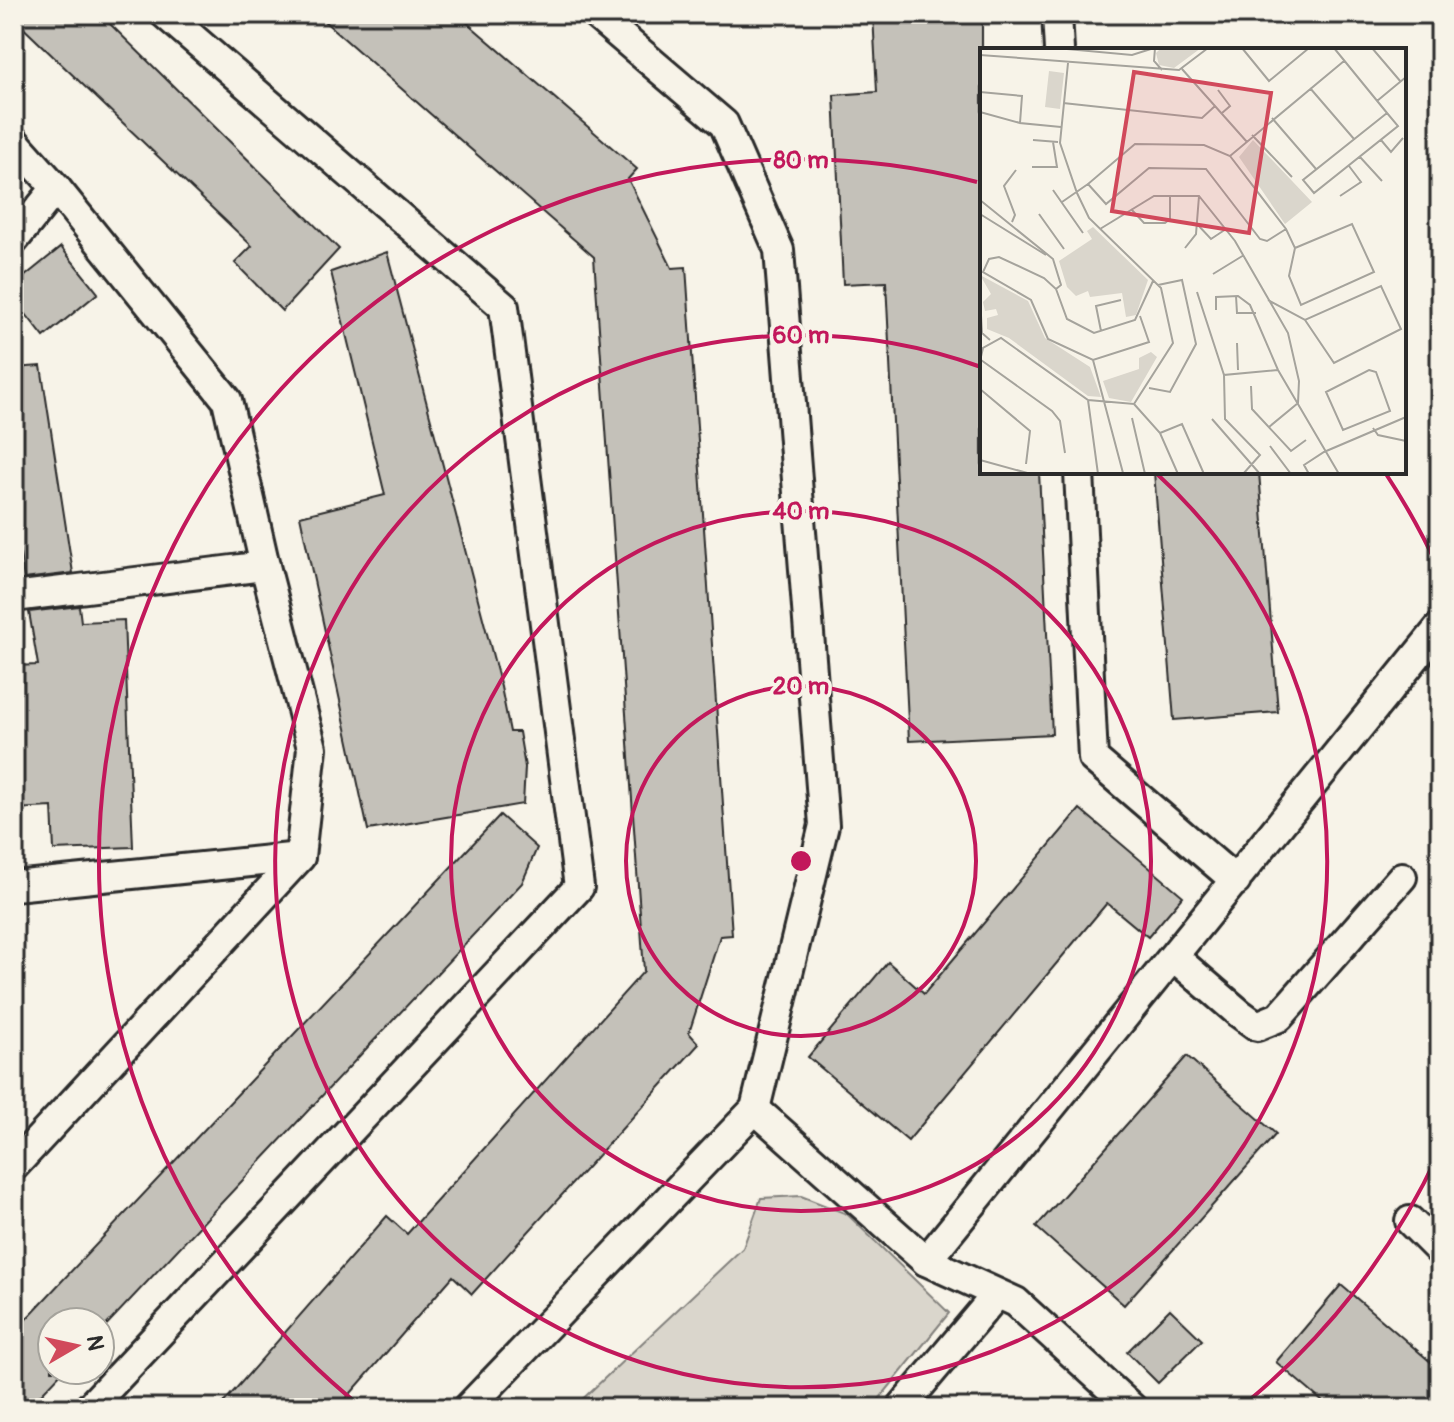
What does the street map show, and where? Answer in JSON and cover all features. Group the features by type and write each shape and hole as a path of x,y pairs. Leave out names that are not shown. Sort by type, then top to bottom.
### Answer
{"lane":[{"path":"89,1408 579,887 504,307 165,14"},
{"path":"468,1408 755,1109 824,825 779,250 724,124 595,14"},
{"path":"1057,14 1059,48"},
{"path":"14,141 56,188 227,400 265,566 312,748 300,857 14,1166"},
{"path":"14,240 56,188"},
{"path":"1079,474 1093,758 1236,881"},
{"path":"14,597 265,566"},
{"path":"926,1261 1440,627"},
{"path":"14,886 300,857"},
{"path":"1174,957 1257,1026 1279,1017 1402,877"},
{"path":"755,1109 926,1261 1016,1302 1132,1408"},
{"path":"1410,1221 1440,1251"},
{"path":"901,1408 997,1294"}],"shaded area":[{"path":"801,1196 847,1214 949,1313 872,1408 573,1408 743,1248 761,1198"}],"building":[{"path":"14,14 100,14 339,249 282,311 235,263 252,246 14,19"},
{"path":"316,14 457,14 637,169 628,179 672,268 686,267 732,935 720,936 689,1033 699,1044 472,1294 453,1276 338,1408 219,1408 387,1216 407,1234 644,971 594,257"},
{"path":"873,14 982,14 980,474 1039,474 1052,734 909,741 886,282 843,284 834,95 877,92"},
{"path":"61,247 98,293 44,337 14,299 14,285"},
{"path":"387,252 501,687 510,732 519,732 525,767 523,804 368,830 300,516 385,495 331,272"},
{"path":"41,366 73,573 24,579 14,515 14,368"},
{"path":"1154,474 1259,474 1278,712 1174,720"},
{"path":"79,606 81,622 124,620 133,847 54,850 52,807 14,809 14,666 38,665 29,612"},
{"path":"1080,809 1183,896 1148,937 1107,903 908,1141 808,1057 888,962 924,994"},
{"path":"500,815 537,848 522,883 116,1315 116,1306 38,1306"},
{"path":"1187,1056 1276,1134 1124,1305 1036,1227"},
{"path":"1341,1285 1440,1370 1440,1408 1330,1408 1276,1362"},
{"path":"36,1309 36,1386 49,1386 28,1408 14,1408 14,1332"},
{"path":"1170,1309 1202,1340 1158,1383 1127,1352"}]}
